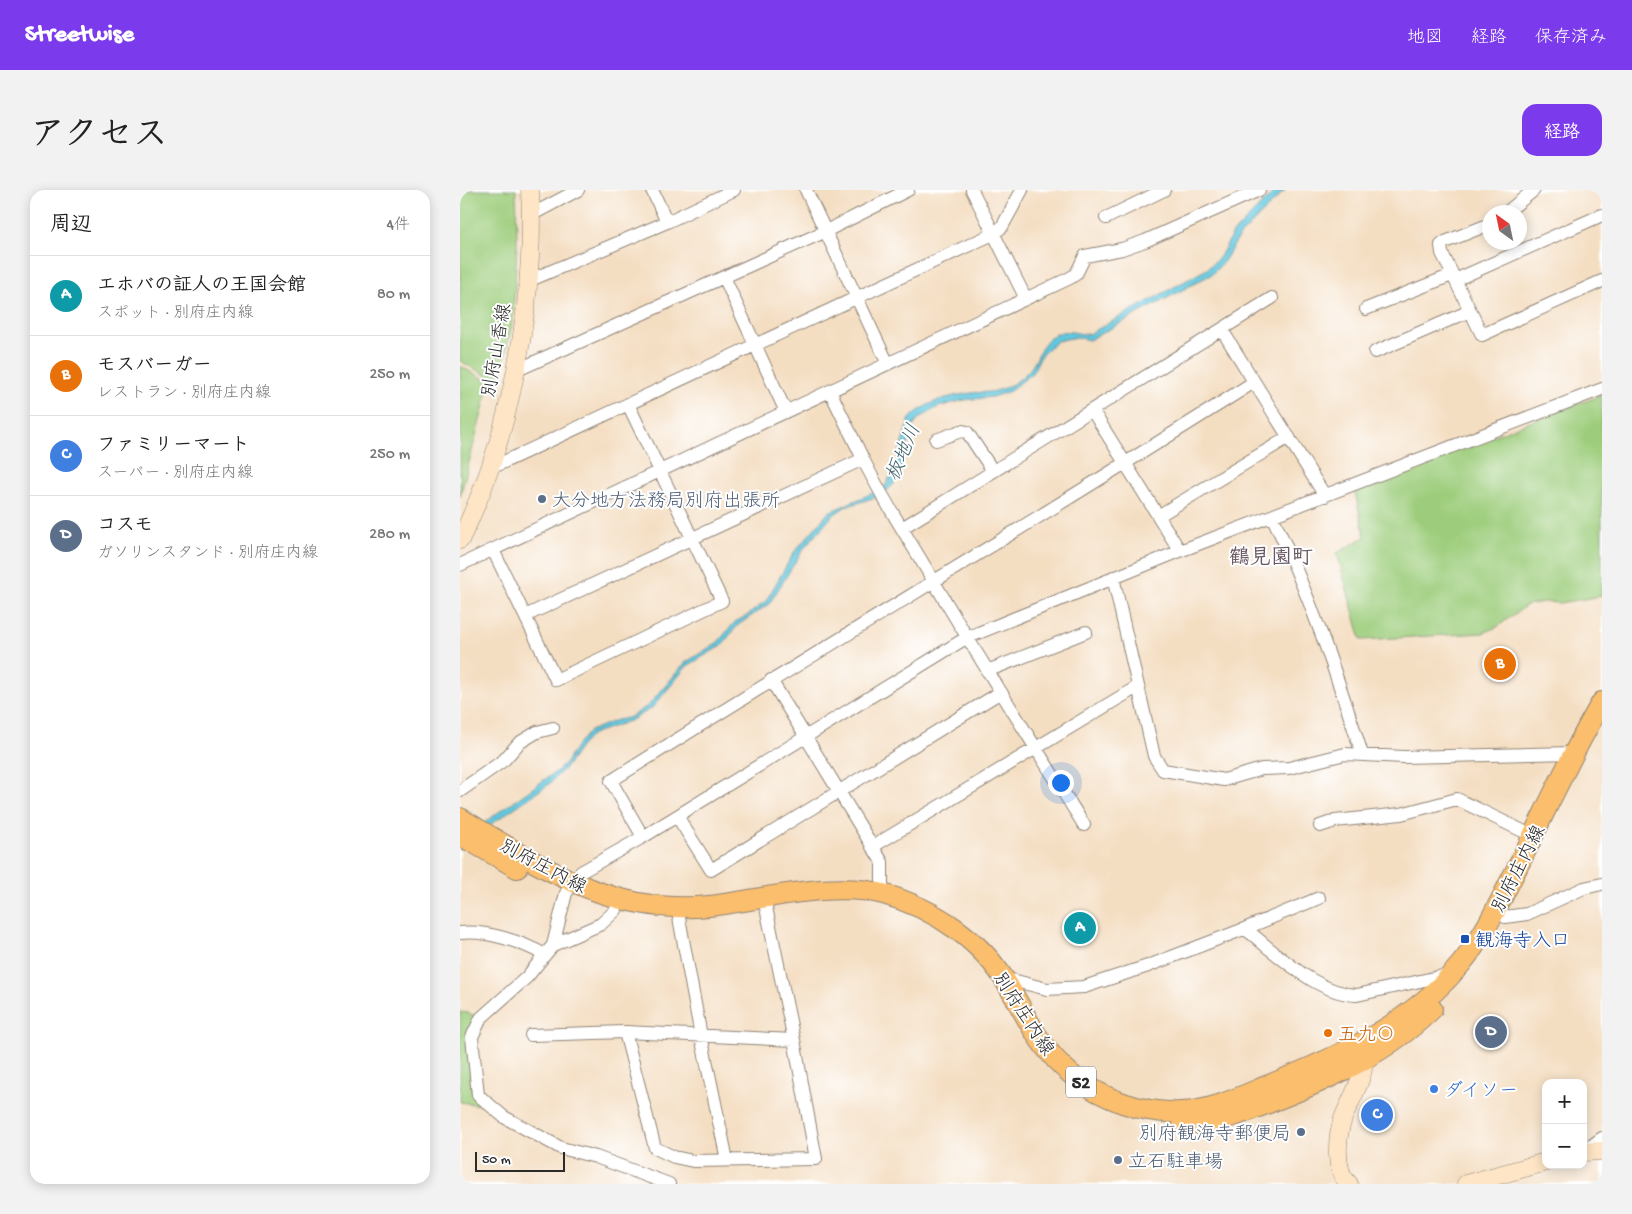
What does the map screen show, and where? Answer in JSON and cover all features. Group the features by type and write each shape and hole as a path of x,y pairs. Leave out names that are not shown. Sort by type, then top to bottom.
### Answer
{"main road":[{"name":"別府山香線","path":"460,540 489,469 515,370 528,281 531,215 530,190"},
{"name":"別府庄内線","path":"460,836 616,910 677,913 704,906 825,901 862,901 880,904 940,933 970,956 994,984 1024,1039 1052,1073 1086,1098 1139,1119 1188,1124 1226,1118 1322,1082 1360,1054 1417,1006 1452,973 1485,930 1602,702"},
{"name":"別府庄内線","path":"765,904 843,890 882,893 926,912 951,926 976,944 1004,978 1033,1032 1057,1062 1084,1084 1114,1100 1147,1110 1182,1112 1221,1104 1332,1060 1360,1054 1391,1044 1454,989 1481,957 1506,917 1602,727"},
{"name":"別府庄内線","path":"460,818 569,888 677,913"},
{"path":"1349,1184 1343,1177 1338,1158 1340,1132 1344,1116 1362,1073 1360,1054"},
{"path":"1587,1152 1602,1151"},
{"path":"1466,1184 1542,1163"}],"street":[{"path":"531,215 578,190"},
{"path":"652,190 667,222"},
{"path":"528,281 667,222 734,190"},
{"path":"806,190 888,364"},
{"path":"515,370 826,231 908,190"},
{"path":"972,190 1026,299"},
{"path":"489,469 993,234 1002,227 1022,190"},
{"path":"1106,218 1164,190"},
{"path":"460,565 1074,276 1085,256 1122,249 1145,241 1259,190"},
{"path":"1516,205 1534,190"},
{"path":"1366,309 1454,278 1602,215"},
{"path":"1482,227 1444,242 1441,246 1442,253 1482,335 1602,281"},
{"path":"724,277 786,412"},
{"path":"902,528 1272,298"},
{"path":"1375,352 1470,311"},
{"path":"1222,330 1325,496"},
{"path":"643,837 611,781 771,680 1126,464 1254,382"},
{"path":"669,1184 596,1157 561,1148 504,1117 478,1094 472,1037 481,1018 527,977 549,950 569,888 580,872 643,837 966,638 1113,577 1602,389"},
{"path":"830,391 884,501 902,528 966,638 1084,825"},
{"path":"493,550 556,680 722,601 628,404"},
{"path":"1092,410 1180,551"},
{"path":"936,440 962,431 967,432 993,471"},
{"path":"1158,516 1288,438"},
{"path":"525,616 863,459"},
{"path":"1272,516 1299,575 1322,633 1362,754"},
{"path":"1113,577 1154,756 1160,767 1167,771 1224,780 1262,769 1289,768 1345,754 1404,757 1575,753"},
{"path":"987,671 1086,632"},
{"path":"771,680 882,862 882,893"},
{"path":"872,847 1137,687"},
{"path":"677,816 711,870 1001,692"},
{"path":"460,791 504,760 518,743 537,732 553,728"},
{"path":"1320,826 1335,821 1401,814 1457,799 1532,836"},
{"path":"1506,917 1527,914 1584,888 1602,884"},
{"path":"1004,978 1047,988 1084,988 1148,966 1319,898"},
{"path":"625,1032 655,1148 674,1157 693,1161 816,1159 794,1040 765,904"},
{"path":"460,933 481,933 549,950 600,924 616,910"},
{"path":"677,913 727,1160"},
{"path":"1244,929 1301,972 1334,991 1346,995 1357,995 1422,982 1452,973"},
{"path":"531,1034 625,1032 794,1040"},
{"path":"1587,1149 1602,1138"}],"green space":[{"path":"460,190 516,190 517,245 513,320 499,382 460,361"},
{"path":"460,366 490,382 460,497"},
{"path":"1602,395 1602,596 1559,603 1543,602 1527,605 1497,627 1483,633 1361,640 1337,553 1365,537 1354,488"},
{"path":"460,1012 469,1013 476,1017 472,1092 480,1105 460,1102"}],"water":[{"name":"板地川","path":"1276,190 1285,190 1238,238 1225,260 1212,274 1089,340 1076,337 1057,341 1042,354 1032,373 1010,391 992,397 964,400 938,407 918,419 913,427 899,474 893,485 882,495 845,507 833,515 804,548 769,604 738,625 721,646 687,666 652,708 632,720 592,734 567,766 549,784 494,822 460,850 460,843 489,819 565,764 577,745 590,731 614,721 631,717 649,705 685,663 718,642 735,622 766,601 795,551 829,512 884,488 894,470 909,420 915,414 929,404 946,398 972,393 993,392 1009,386 1030,369 1044,345 1056,334 1072,332 1089,334 1207,269 1220,257 1233,233"}],"place":[{"name":"大分地方法務局別府出張所","path":"542,499"},
{"name":"モスバーガー","path":"1500,664"},
{"name":"エホバの証人の王国会館","path":"1080,928"},
{"name":"観海寺入口","path":"1465,939"},
{"name":"コスモ","path":"1491,1032"},
{"name":"五九〇","path":"1328,1033"},
{"name":"ダイソー","path":"1434,1089"},
{"name":"ファミリーマート","path":"1377,1115"},
{"name":"別府観海寺郵便局","path":"1301,1132"},
{"name":"立石駐車場","path":"1118,1160"}],"district":[{"name":"鶴見園町","path":"1271,556"}]}
